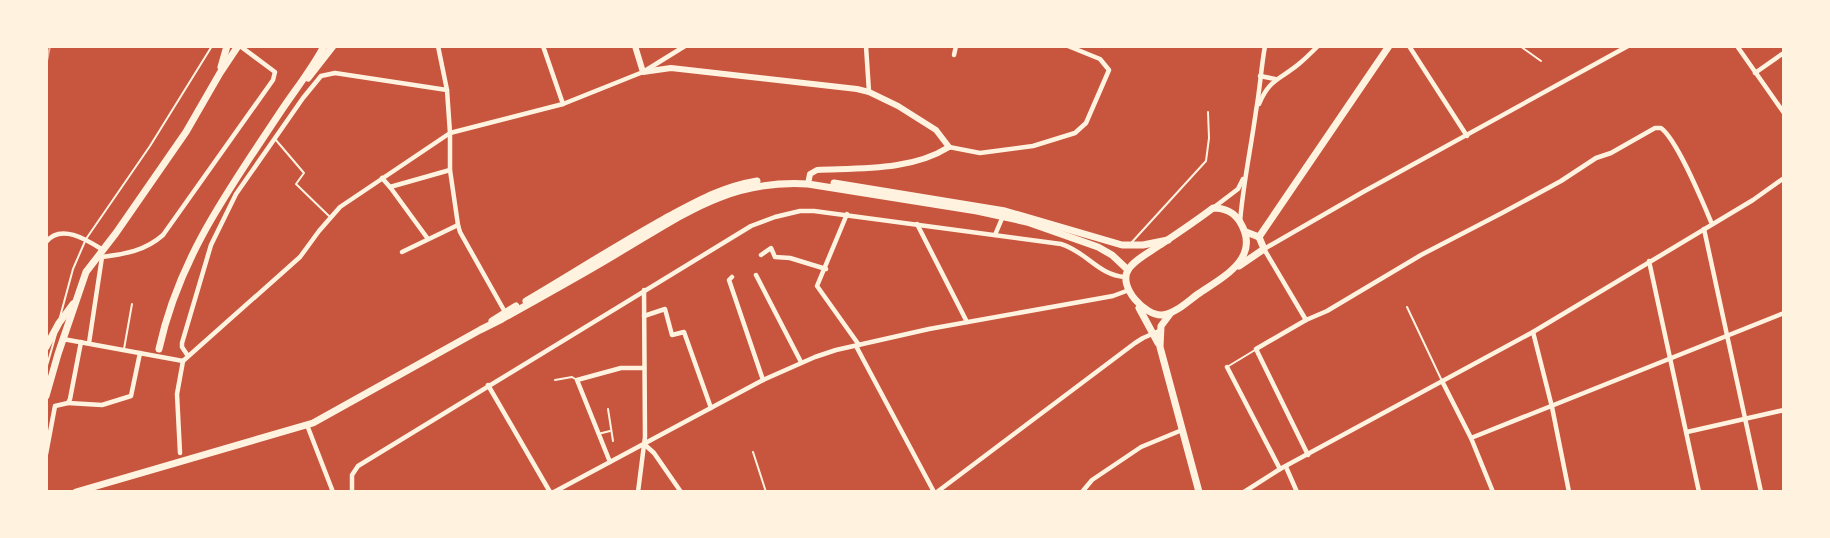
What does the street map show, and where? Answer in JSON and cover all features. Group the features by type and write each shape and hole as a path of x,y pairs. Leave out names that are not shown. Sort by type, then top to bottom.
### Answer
{"main road":[{"path":"220,73 227,46"},
{"path":"46,396 86,272 186,132 220,73 239,46"},
{"path":"159,349 172,301 195,248 222,200 324,46"},
{"path":"277,118 333,46"},
{"path":"1259,237 1389,46"},
{"path":"480,330 505,312 704,197 736,185 763,180 809,181 993,208 1102,240 1131,246 1168,240"},
{"path":"76,492 307,425 502,319 708,201 754,186 809,181 1004,216 1049,229 1098,247 1112,255 1126,274 1129,290 1156,332 1199,492"},
{"path":"1126,274 1213,208 1236,215 1246,232 1247,249 1232,271"},
{"path":"1156,332 1172,312 1264,249 1259,237 1246,232"},
{"path":"1129,290 1150,312 1160,315 1172,312"},
{"path":"46,347 59,323 75,302"}],"street":[{"path":"101,254 145,248 169,229 273,80 275,72 239,46"},
{"path":"438,46 447,90 450,170 458,225 505,312"},
{"path":"543,46 563,104"},
{"path":"635,46 643,72"},
{"path":"180,453 177,394 183,360 300,257 340,207 450,133 563,104 643,72 686,46"},
{"path":"866,46 869,92"},
{"path":"954,55 956,46"},
{"path":"643,72 671,68 869,92 936,130 949,147 980,153 1033,146 1075,133 1086,123 1109,70 1092,55 1068,46"},
{"path":"1240,222 1245,174 1257,110 1265,46"},
{"path":"1257,110 1265,91 1275,79 1301,63 1318,46"},
{"path":"1409,46 1467,136"},
{"path":"1306,320 1264,249 1628,46"},
{"path":"1737,46 1784,113"},
{"path":"1755,73 1782,54 1784,56"},
{"path":"188,356 182,343 211,245 236,194 321,76 336,73 447,90"},
{"path":"1260,76 1275,79"},
{"path":"1308,455 1256,349 1306,320 1342,302 1421,255 1502,213 1596,158 1611,153 1655,128 1665,131 1674,145 1712,224"},
{"path":"809,181 810,174 817,170 884,167 936,155 949,147"},
{"path":"390,187 450,170"},
{"path":"1213,208 1238,189 1245,174"},
{"path":"382,178 428,239"},
{"path":"1244,492 1280,469 1533,332 1754,200 1784,178"},
{"path":"352,492 351,478 358,466 751,226 776,217 807,211 847,214 995,235 1072,248 1110,275 1126,274"},
{"path":"847,214 817,286 857,346 935,492 1126,350 1156,332"},
{"path":"995,235 1004,216"},
{"path":"917,224 968,322"},
{"path":"402,252 458,225"},
{"path":"1704,229 1761,492"},
{"path":"46,242 53,235 60,233 86,239 101,254"},
{"path":"761,255 771,248 775,256 790,258 825,269"},
{"path":"89,343 101,254"},
{"path":"1649,261 1699,492"},
{"path":"756,275 801,362"},
{"path":"732,277 729,280 763,380"},
{"path":"638,492 644,444 644,290"},
{"path":"488,385 552,492 801,362 836,350 968,322 1105,298 1129,290"},
{"path":"644,315 665,309 672,334 684,332 711,408"},
{"path":"1471,438 1784,313"},
{"path":"1533,332 1552,407 1569,492"},
{"path":"63,339 183,360"},
{"path":"68,403 81,342"},
{"path":"46,454 55,405 68,403 102,405 131,396 140,353"},
{"path":"1227,367 1280,469"},
{"path":"610,462 577,380 621,368 643,368"},
{"path":"1442,381 1471,438 1493,492"},
{"path":"1687,432 1784,410"},
{"path":"307,425 333,492"},
{"path":"1082,492 1092,480 1141,447 1182,430"},
{"path":"644,444 654,453 681,492"},
{"path":"1286,467 1297,492"}],"lane":[{"path":"46,369 73,269 86,239 212,46"},
{"path":"1520,46 1541,61"},
{"path":"1131,246 1133,240 1206,161 1209,138 1208,112"},
{"path":"275,139 304,173 296,184 331,218"},
{"path":"124,349 132,304"},
{"path":"1407,307 1442,381"},
{"path":"1227,367 1256,349"},
{"path":"555,380 572,377 577,380"},
{"path":"608,409 613,441"},
{"path":"598,434 610,431"},
{"path":"753,452 766,492"}],"railway":[{"path":"46,66 50,46"}]}
